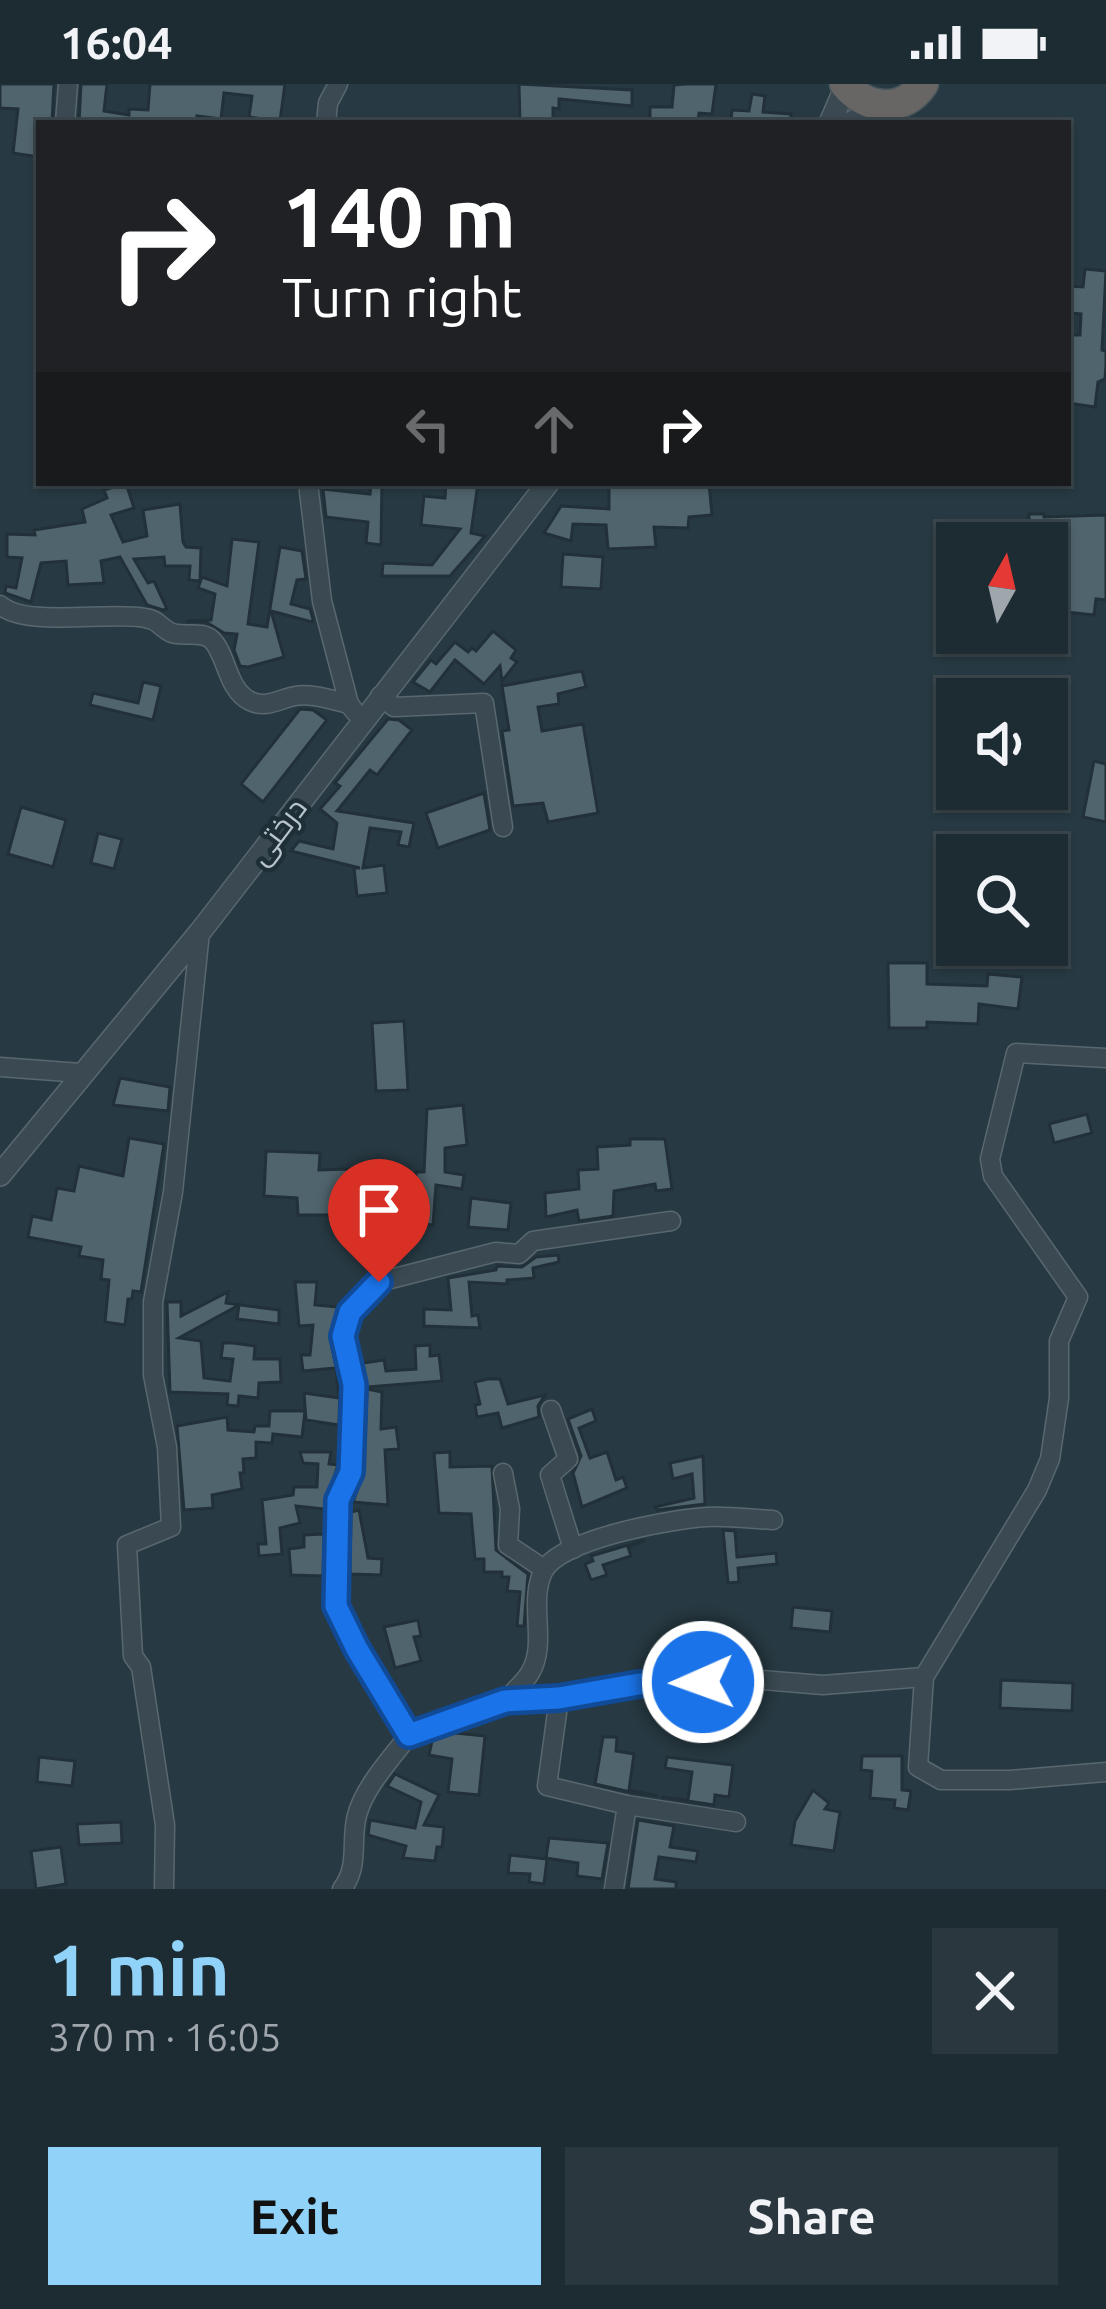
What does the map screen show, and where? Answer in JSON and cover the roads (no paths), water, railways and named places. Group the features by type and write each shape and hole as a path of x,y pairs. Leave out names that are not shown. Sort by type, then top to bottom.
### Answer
{"highway":[{"path":"845,85 857,98 884,106 912,98 925,85"}],"street":[{"path":"65,120 68,84"},
{"path":"326,120 328,103 338,84"},
{"path":"831,120 845,85"},
{"path":"856,120 884,106"},
{"path":"308,486 322,601 355,712"},
{"name":"درختی","path":"0,1174 200,932 355,712 380,696 546,486"},
{"path":"0,605 8,612 38,616 119,615 154,620 168,632 207,636 250,701 265,705 300,694 355,712"},
{"path":"380,696 394,707 484,703 503,827"},
{"path":"164,1889 165,1825 141,1667 133,1656 127,1545 171,1527 167,1447 153,1375 153,1302 172,1192 200,932"},
{"path":"1106,1058 1016,1053 990,1159 993,1176 1078,1297 1059,1341 1059,1398 1050,1460 1037,1490 924,1678 918,1767 941,1780 1106,1772"},
{"path":"0,1067 81,1073"},
{"path":"409,1735 336,1606 338,1500 351,1472 354,1385 343,1336 350,1312 379,1282 496,1252 519,1254 533,1241 671,1221"},
{"path":"551,1410 568,1461 550,1475 574,1549"},
{"path":"503,1473 510,1509 508,1545 544,1569"},
{"path":"505,1701 530,1674 537,1654 539,1586 544,1569 558,1554 670,1522 710,1516 773,1520"},
{"path":"342,1889 355,1862 356,1816 373,1783 409,1735 505,1701 559,1698 639,1684 750,1679 842,1684 924,1678"},
{"path":"559,1698 547,1786 627,1805 736,1822"},
{"path":"614,1889 627,1805"}]}
